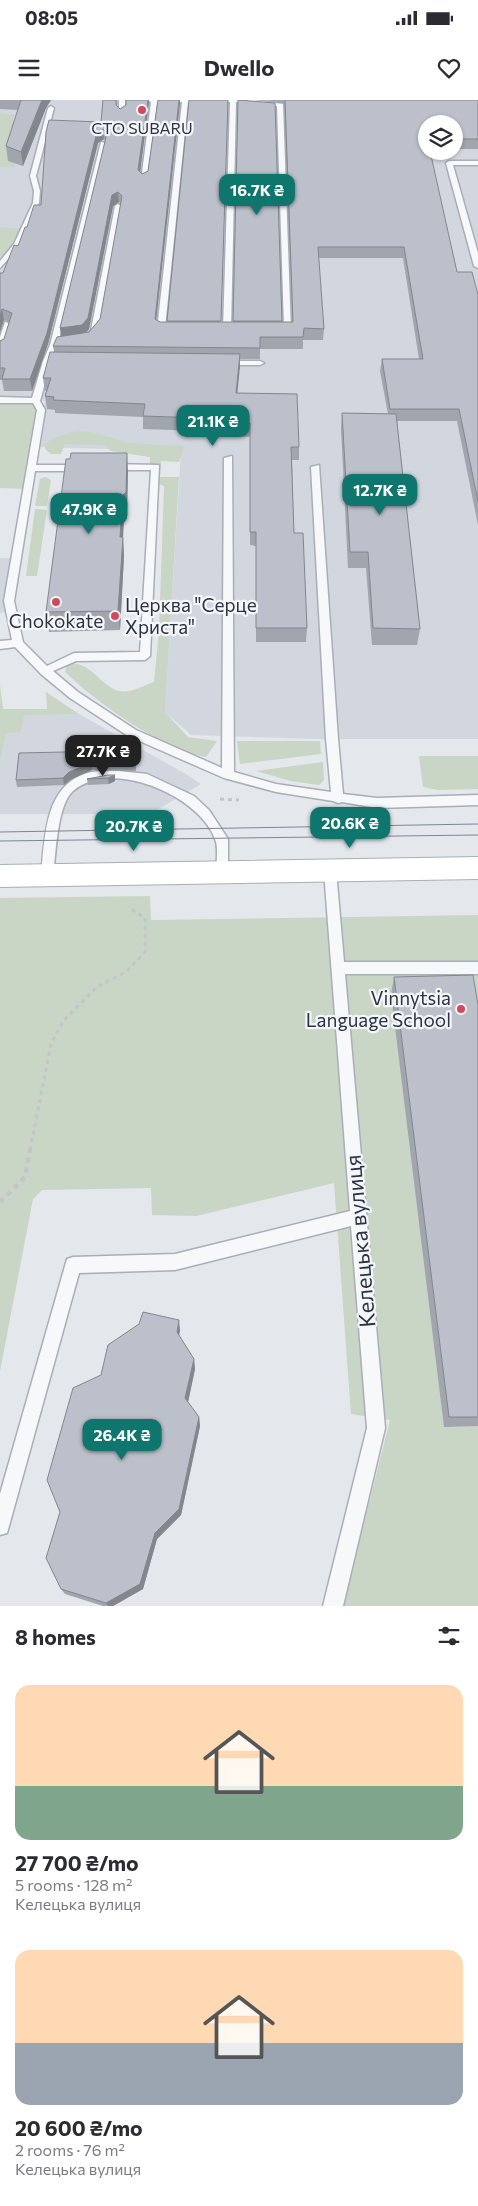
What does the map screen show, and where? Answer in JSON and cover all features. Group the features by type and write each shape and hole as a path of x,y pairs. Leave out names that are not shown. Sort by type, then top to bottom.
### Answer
{"main road":[{"path":"0,876 478,868"}],"lane":[{"path":"122,100 122,115"},
{"path":"144,181 152,100 184,102 233,100 280,104 288,330 271,330"},
{"path":"218,330 232,330 233,100"},
{"path":"180,330 161,330 184,102"},
{"path":"0,266 17,245 36,203 37,191 33,176 51,108"},
{"path":"36,401 58,344 103,144"},
{"path":"478,163 449,163 478,266"},
{"path":"79,341 87,340 95,330 118,206"},
{"path":"0,350 8,324"},
{"path":"211,363 260,363"},
{"path":"0,400 36,401"},
{"path":"36,401 41,410 9,601 18,643 45,670 74,695 132,733 228,775 276,788 338,799 377,803 478,800"},
{"path":"228,775 229,458"},
{"path":"31,468 156,467 146,656 74,657 45,670"},
{"path":"316,467 332,739 338,799"},
{"path":"0,645 18,643"},
{"path":"46,875 53,819 67,790 86,777 119,775 143,777 190,799 205,814 222,839 222,872"},
{"name":"Келецька вулиця","path":"330,871 376,1428 333,1606"},
{"path":"338,968 478,968"},
{"path":"0,1526 73,1266 175,1262 358,1217"}],"path":[{"path":"0,1202 25,1178 51,1044 64,1020 97,987 126,972 145,952 145,918 128,906"}],"shaded area":[{"path":"0,100 478,100 478,739 315,739 191,735 165,712 181,451 35,447 45,401 0,400 0,256 8,256 24,228 0,227 0,167 15,168 14,114 0,113"},
{"path":"0,558 16,558 11,611 0,613"},
{"path":"79,714 201,784 150,814 0,814 0,764 6,733 24,716"}],"green space":[{"path":"0,113 14,114 15,168 0,167"},
{"path":"0,227 25,228 8,256 0,256"},
{"path":"0,400 36,401 41,410 27,489 0,488"},
{"path":"80,431 91,432 129,443 184,446 179,462 161,461 160,477 179,477 165,712 188,737 217,741 206,757 189,753 170,745 131,723 94,697 65,672 67,665 81,665 112,688 123,692 154,682 159,631 164,486 149,480 150,457 110,451 106,445 65,444 61,454 51,454 46,450 44,444 48,441 61,435"},
{"path":"45,477 51,480 47,506 35,506 40,479"},
{"path":"35,509 47,510 37,576 26,576"},
{"path":"0,685 3,709 47,709 46,692 79,714 24,716 20,732 6,733 0,764"},
{"path":"237,741 320,741 321,754 240,764"},
{"path":"419,756 478,756 478,789 438,790 423,787"},
{"path":"323,762 324,780 319,785 291,781 256,771"},
{"path":"150,896 151,920 478,915 478,1606 343,1606 390,1420 351,1414 334,1183 196,1216 152,1215 151,1188 42,1190 33,1199 0,1371 0,898"}],"building":[{"path":"21,100 42,100 21,152 6,146"},
{"path":"103,100 116,100 116,105 120,109 126,105 126,100 148,100 138,170 142,174 148,171 158,100 179,100 155,319 160,322 293,322 285,100 478,100 478,139 463,139 463,115 418,115 418,160 432,160 457,272 472,272 478,295 478,501 459,409 390,409 382,359 423,359 404,247 318,247 324,329 304,328 303,337 260,337 260,348 53,346 57,337 89,332 100,319 122,196 118,192 112,195 88,318 82,325 60,328 107,133 103,129 97,132 47,333 30,379 2,379 5,368 0,368 0,341 4,339 12,313 2,309 0,315 0,273 3,273 14,245 18,246 34,205 41,205 46,132 49,120 101,122"},
{"path":"189,100 228,100 221,321 167,321"},
{"path":"238,100 275,103 282,321 233,321"},
{"path":"50,352 240,354 236,393 297,394 299,447 291,447 294,533 303,533 307,628 256,628 256,532 250,532 250,423 230,423 230,419 143,416 145,404 53,400 54,397 45,396 51,378 43,378"},
{"path":"342,413 396,414 420,629 373,628 368,552 350,552"},
{"path":"71,453 127,453 126,492 123,495 120,537 123,537 118,611 46,612 66,459 70,459"},
{"path":"110,751 136,763 91,763 69,772 63,778 16,780 19,753"},
{"path":"115,775 108,778 87,779"},
{"path":"473,975 478,1005 478,1417 449,1417 394,977"},
{"path":"143,1312 179,1320 177,1332 194,1359 185,1398 199,1417 179,1509 155,1533 140,1584 106,1603 61,1589 46,1558 60,1512 47,1480 73,1388 101,1375 108,1345 139,1324"}],"tram line":[{"path":"0,832 478,824"},
{"path":"0,841 478,835"}],"place":[{"name":"СТО SUBARU","path":"142,110"},
{"name":"Chokokate","path":"56,602"},
{"name":"Церква \"Серце Христа\"","path":"115,616"},
{"name":"Vinnytsia Language School","path":"461,1009"}]}
